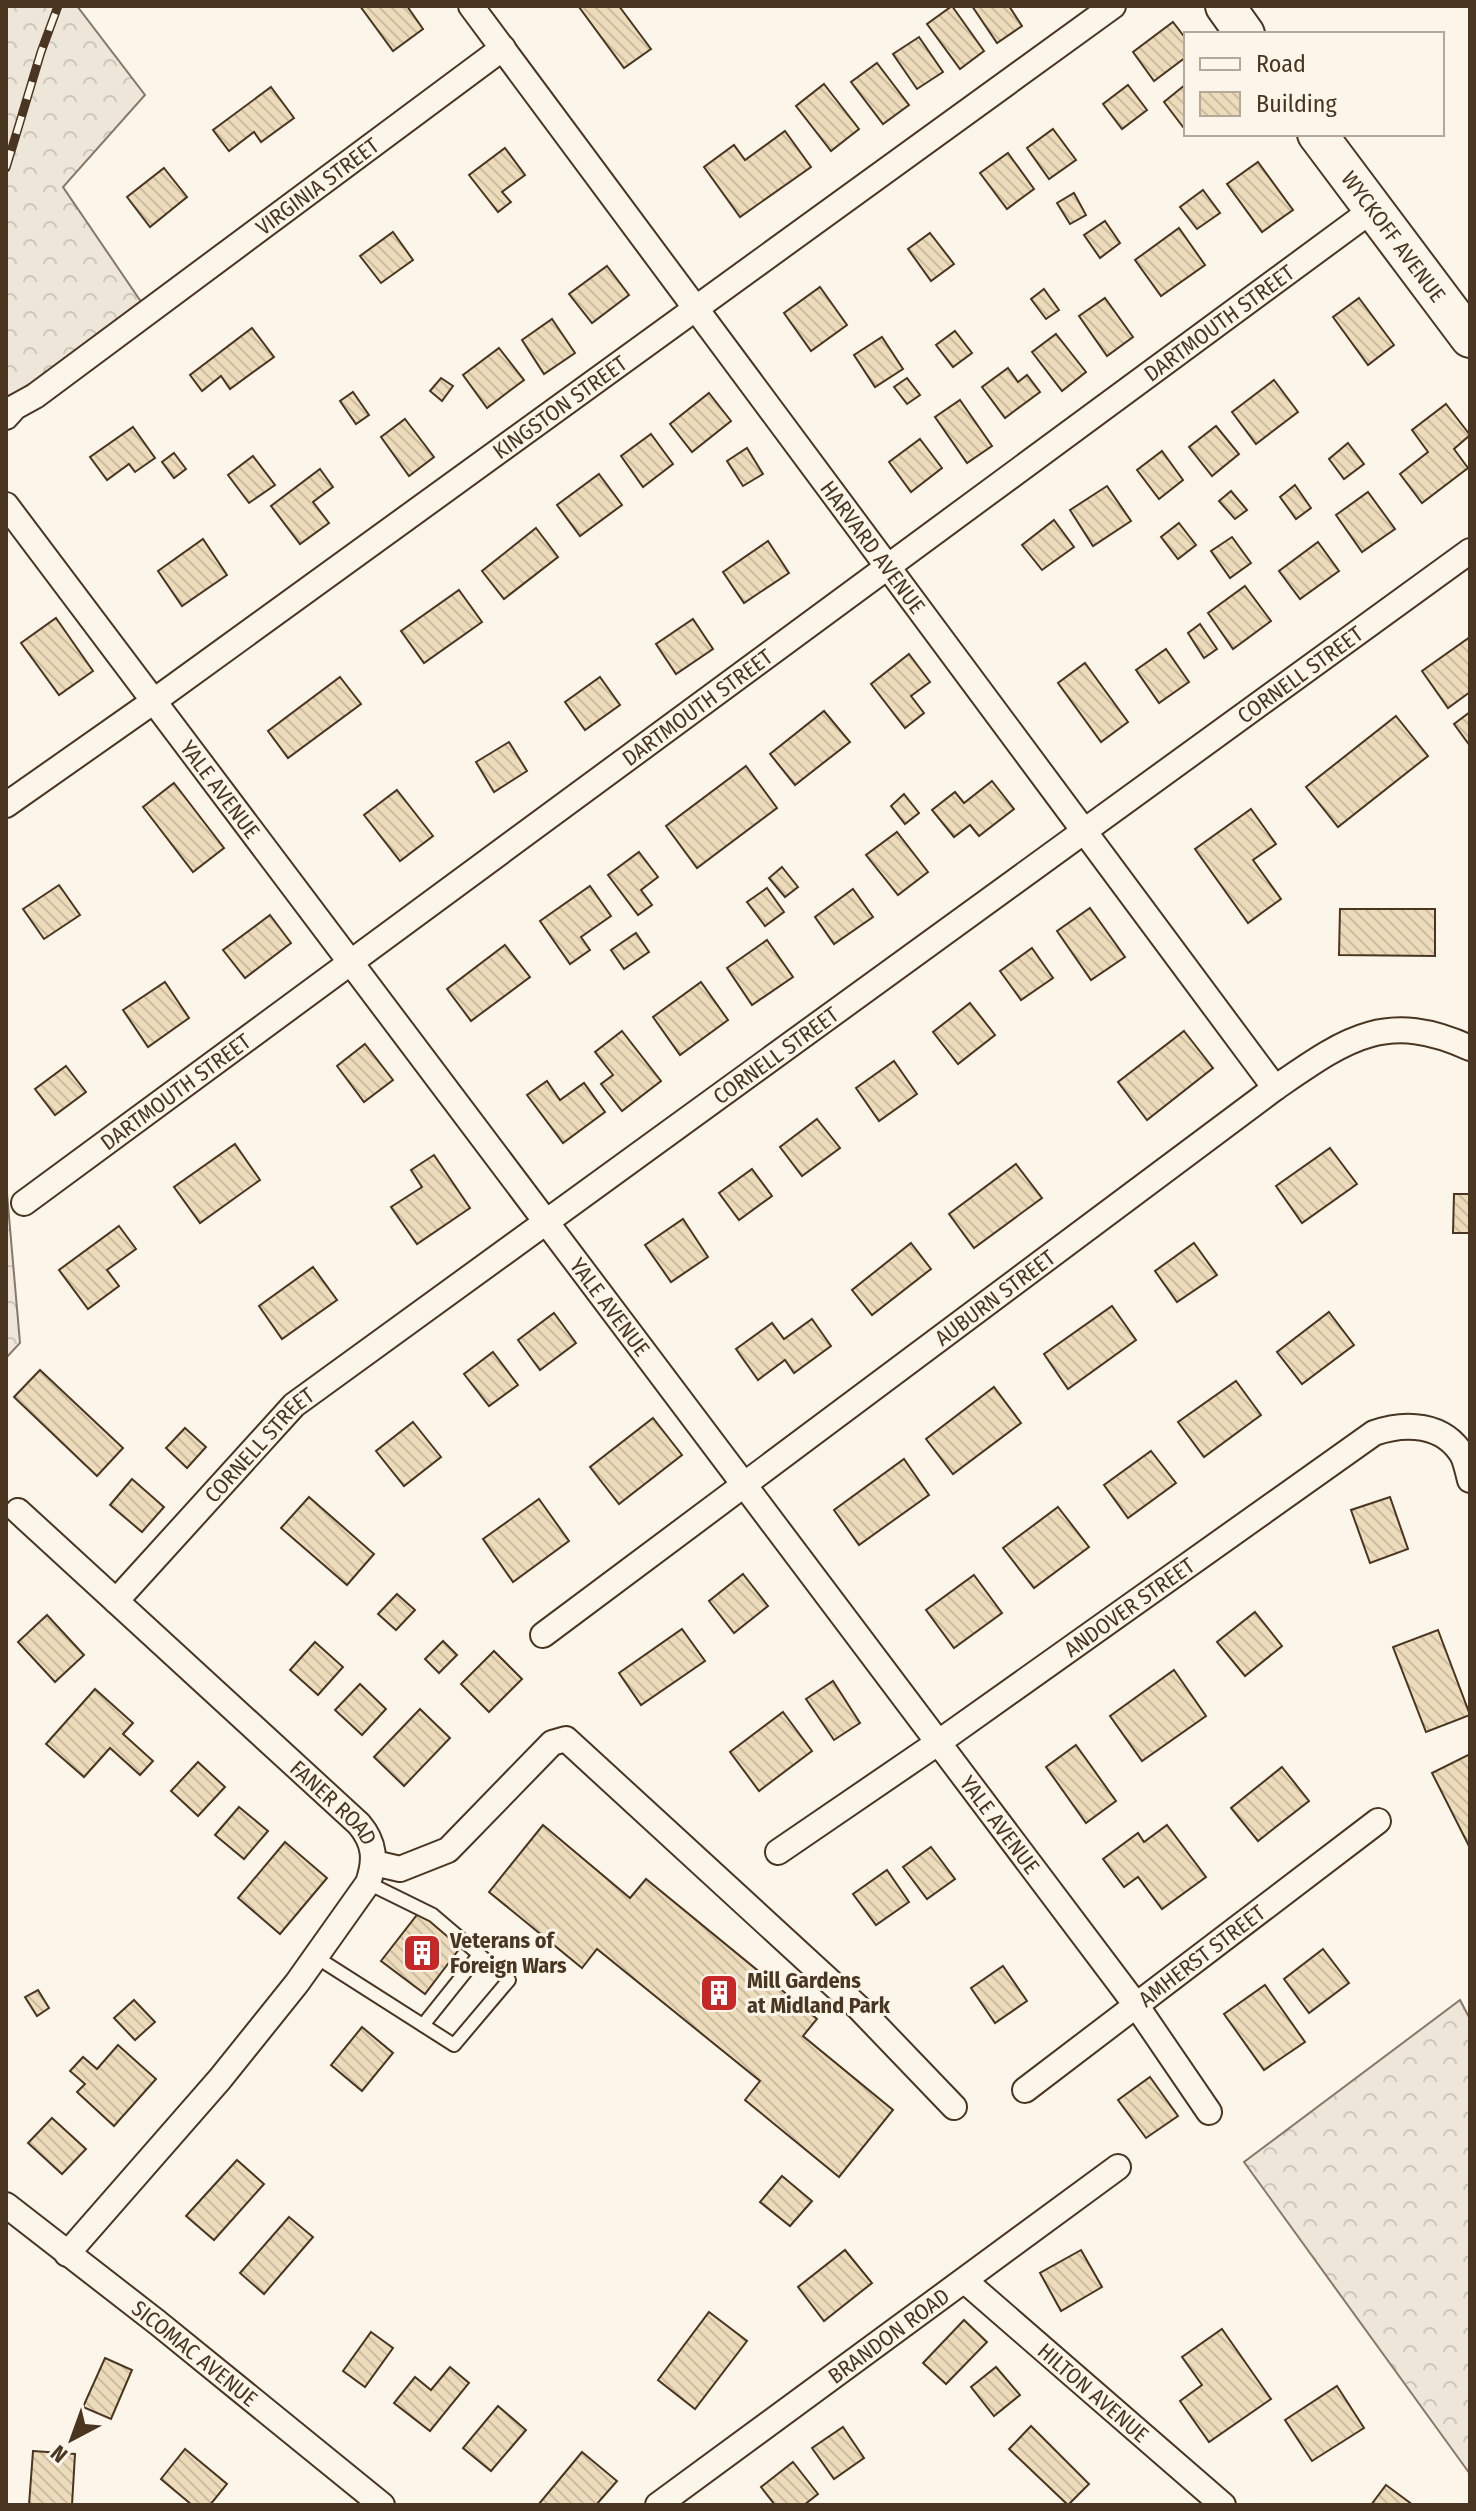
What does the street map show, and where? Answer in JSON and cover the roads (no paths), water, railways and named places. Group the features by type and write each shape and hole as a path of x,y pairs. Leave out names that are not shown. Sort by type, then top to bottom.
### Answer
{"main road":[{"path":"1225,6 1244,32"},
{"name":"WYCKOFF AVENUE","path":"1318,136 1470,338"}],"street":[{"name":"HARVARD AVENUE","path":"471,6 1275,1088"},
{"name":"KINGSTON STREET","path":"6,805 1113,6"},
{"name":"VIRGINIA STREET","path":"6,417 15,407 35,396 503,48"},
{"name":"DARTMOUTH STREET","path":"24,1203 1372,210"},
{"name":"YALE AVENUE","path":"6,505 1136,2005 1209,2112"},
{"name":"CORNELL STREET","path":"116,1601 294,1405 1470,551"},
{"name":"AUBURN STREET","path":"543,1635 1275,1088 1336,1046 1362,1035 1393,1030 1419,1031 1446,1037 1470,1048"},
{"name":"ANDOVER STREET","path":"778,1852 939,1742 1374,1433 1393,1426 1414,1425 1435,1431 1451,1442 1463,1456 1470,1480"},
{"name":"FANER ROAD","path":"18,1511 359,1824 367,1832 373,1848 371,1873 316,1957 220,2079 67,2254"},
{"path":"371,1873 400,1869 448,1850 552,1743 566,1739 860,2009 954,2107"},
{"name":"AMHERST STREET","path":"1025,2090 1378,1821"},
{"name":"BRANDON ROAD","path":"658,2505 1118,2167"},
{"name":"SICOMAC AVENUE","path":"6,2205 158,2323 382,2505"},
{"name":"HILTON AVENUE","path":"965,2281 1223,2505"}],"lane":[{"path":"316,1957 454,2045 509,1980 433,1915 371,1873"},
{"path":"423,2025 479,1955"}],"railway":[{"path":"6,168 58,6"}],"place":[{"name":"Veterans of Foreign Wars","path":"422,1953"},
{"name":"Mill Gardens at Midland Park","path":"719,1993"}]}
